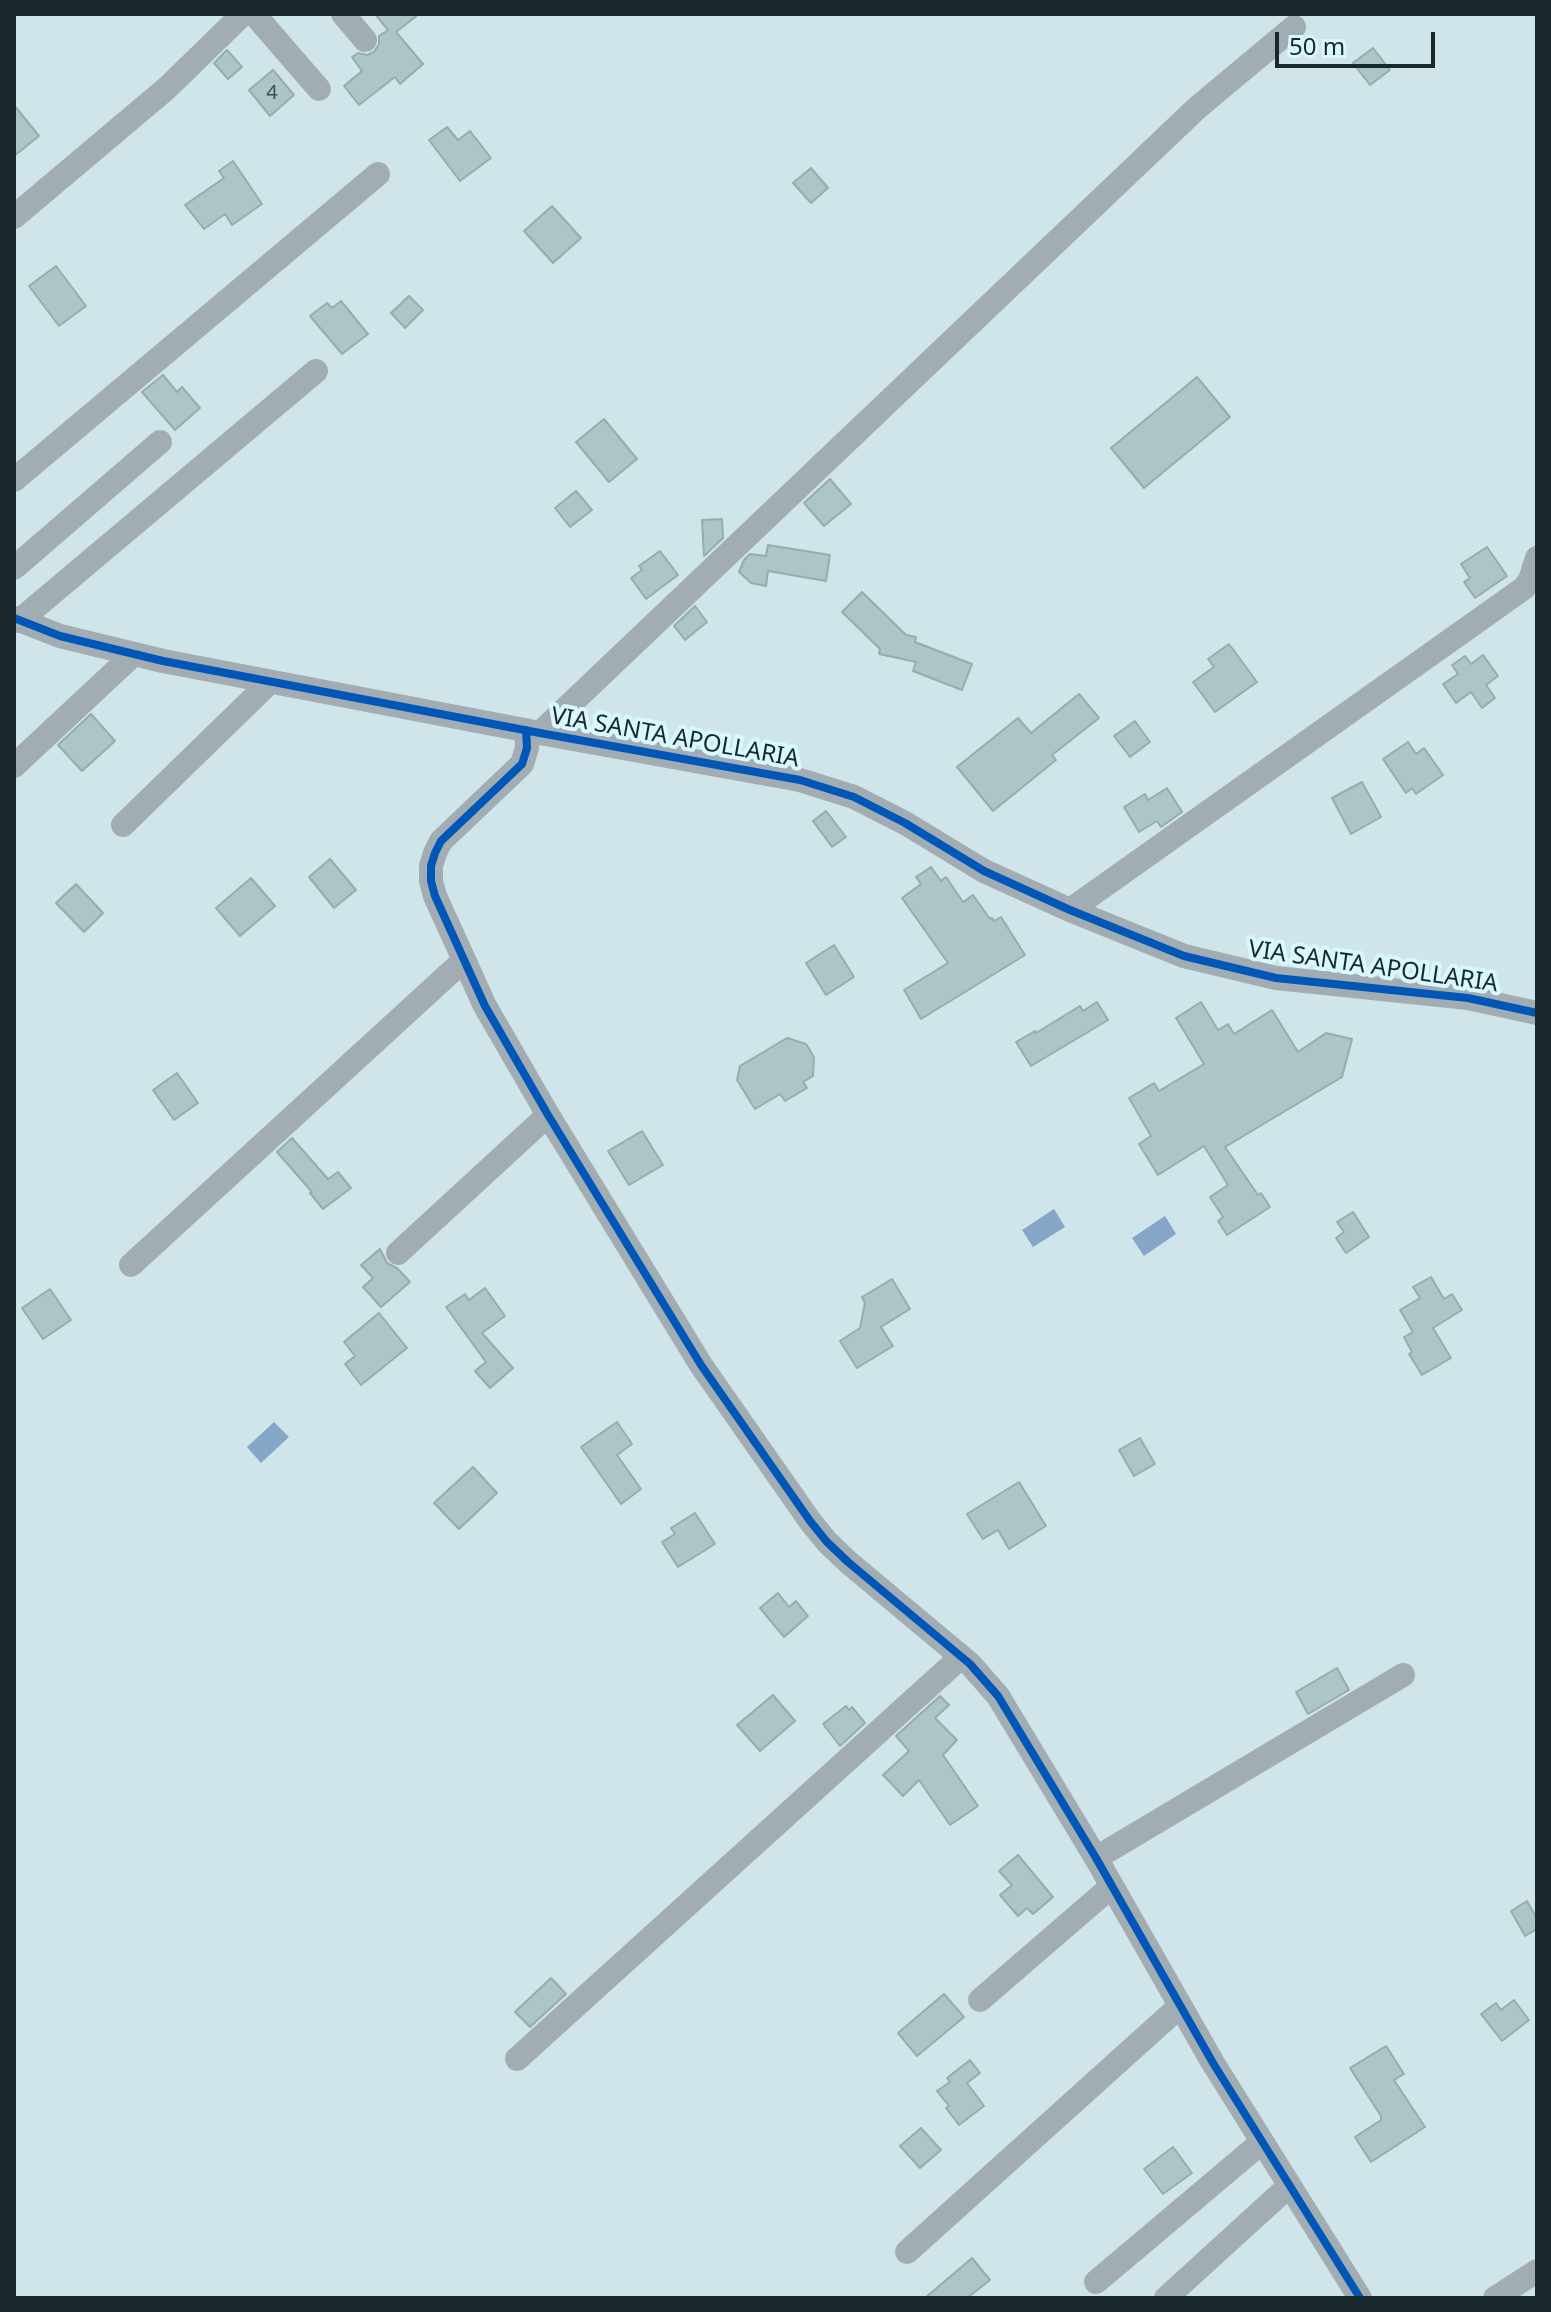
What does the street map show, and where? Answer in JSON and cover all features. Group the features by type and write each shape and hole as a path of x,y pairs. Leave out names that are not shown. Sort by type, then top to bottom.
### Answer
{"street":[{"path":"14,217 167,88 243,14"},
{"path":"254,14 319,89"},
{"path":"343,14 365,40"},
{"path":"1294,27 1197,108 533,732 522,764 437,847 432,859 431,881 485,1006 701,1365 827,1542 961,1657 998,1696 1096,1858 1180,2006 1360,2298"},
{"path":"14,480 378,174"},
{"path":"17,619 316,371"},
{"path":"14,568 160,442"},
{"path":"1070,910 1524,588 1537,558"},
{"name":"VIA SANTA APOLLARIA","path":"17,619 60,636 270,682 800,780 854,797 905,823 984,871 1184,956 1276,978 1468,998 1537,1013"},
{"path":"14,766 134,654"},
{"path":"123,825 270,682"},
{"path":"131,1265 463,961"},
{"path":"398,1253 548,1115"},
{"path":"517,2059 961,1657"},
{"path":"1096,1858 1403,1675"},
{"path":"980,2000 1112,1886"},
{"path":"907,2252 1180,2006"},
{"path":"1096,2282 1262,2142"},
{"path":"1166,2298 1289,2186"},
{"path":"1495,2298 1537,2271"}],"water":[{"path":"1054,1209 1065,1227 1033,1247 1022,1230"},
{"path":"1165,1216 1176,1234 1144,1256 1132,1238"},
{"path":"274,1422 289,1437 261,1463 247,1447"}],"building":[{"path":"375,14 419,14 396,32 423,64 400,84 395,77 359,105 344,86 362,71 352,57 358,53 367,55 374,52 379,36 388,30"},
{"path":"1373,48 1390,70 1370,85 1353,63"},
{"path":"227,50 242,67 228,79 214,63"},
{"path":"273,70 294,95 270,116 249,90"},
{"path":"14,105 39,136 14,156"},
{"path":"447,127 458,140 470,131 491,158 460,181 429,140"},
{"path":"233,161 262,204 232,225 225,214 204,229 185,205 224,178 219,171"},
{"path":"811,168 828,188 811,203 793,183"},
{"path":"552,206 581,238 553,263 524,231"},
{"path":"56,266 86,306 59,326 29,286"},
{"path":"409,296 423,310 405,328 391,313"},
{"path":"341,301 368,334 342,354 310,316 327,303 332,308"},
{"path":"163,375 177,392 182,387 200,408 175,430 142,392"},
{"path":"1197,377 1230,417 1144,488 1111,448"},
{"path":"604,419 637,459 609,482 576,442"},
{"path":"830,479 851,504 824,526 804,503"},
{"path":"576,491 592,510 570,527 555,508"},
{"path":"722,519 723,538 704,556 702,520"},
{"path":"768,545 830,555 826,581 768,571 766,586 751,583 739,572 744,560 750,554 766,556"},
{"path":"1487,547 1507,576 1475,598 1464,582 1470,578 1461,564"},
{"path":"660,551 678,575 646,599 631,578 642,570 639,566"},
{"path":"862,592 906,635 916,637 915,642 972,664 962,690 913,671 916,662 879,654 880,649 842,612"},
{"path":"695,606 707,622 685,640 674,626"},
{"path":"1229,644 1257,682 1215,712 1193,682 1214,667 1208,659"},
{"path":"1483,655 1498,676 1486,685 1495,698 1482,708 1471,692 1456,703 1443,684 1458,674 1452,665 1465,656 1471,664"},
{"path":"1079,694 1099,718 1052,755 1056,760 993,811 957,767 1018,718 1031,733"},
{"path":"91,714 115,741 82,771 58,745"},
{"path":"1135,721 1150,742 1130,757 1114,736"},
{"path":"1408,742 1416,754 1424,748 1443,775 1416,794 1412,788 1406,793 1383,759"},
{"path":"1362,782 1381,817 1351,834 1332,798"},
{"path":"1167,788 1182,812 1161,827 1157,821 1139,832 1124,807 1145,794 1148,800"},
{"path":"826,811 846,837 832,847 813,821"},
{"path":"330,859 356,890 334,908 309,877"},
{"path":"931,867 941,881 946,877 963,902 973,895 990,919 994,921 1001,917 1025,955 921,1019 904,990 948,963 902,898 921,884 916,877"},
{"path":"251,878 275,906 240,936 216,908"},
{"path":"76,884 103,913 84,932 56,903"},
{"path":"834,945 854,977 826,995 806,963"},
{"path":"1097,1002 1108,1020 1031,1066 1016,1042 1080,1006 1083,1011"},
{"path":"1201,1002 1218,1030 1228,1024 1234,1034 1272,1010 1298,1052 1326,1033 1352,1039 1342,1077 1225,1147 1270,1207 1227,1235 1218,1221 1223,1217 1210,1197 1228,1185 1204,1146 1158,1175 1139,1144 1151,1136 1129,1098 1154,1083 1159,1091 1204,1064 1176,1018"},
{"path":"787,1038 806,1044 814,1057 813,1076 803,1082 807,1088 785,1101 780,1094 755,1109 737,1080 740,1066"},
{"path":"177,1073 198,1103 174,1120 153,1090"},
{"path":"642,1131 663,1165 629,1185 608,1151"},
{"path":"292,1138 328,1179 338,1172 351,1188 323,1209 277,1152"},
{"path":"1353,1212 1369,1237 1346,1253 1336,1238 1344,1232 1337,1222"},
{"path":"380,1249 387,1263 397,1268 410,1282 381,1307 363,1287 373,1278 361,1265"},
{"path":"1431,1277 1444,1299 1452,1294 1462,1310 1433,1328 1451,1358 1422,1375 1409,1354 1412,1352 1404,1337 1413,1332 1400,1310 1420,1298 1413,1287"},
{"path":"892,1279 910,1309 881,1327 893,1346 857,1368 840,1341 860,1328 865,1303 862,1297"},
{"path":"485,1288 505,1316 482,1333 513,1368 490,1388 475,1371 486,1362 446,1307 465,1294 469,1300"},
{"path":"50,1289 71,1320 43,1339 22,1308"},
{"path":"379,1313 407,1348 361,1385 345,1364 355,1356 344,1342"},
{"path":"617,1422 632,1444 617,1455 641,1489 621,1504 581,1447"},
{"path":"1140,1438 1155,1464 1134,1476 1119,1450"},
{"path":"473,1467 497,1493 459,1529 434,1503"},
{"path":"1019,1482 1046,1526 1009,1549 998,1530 983,1539 967,1514"},
{"path":"695,1513 715,1544 678,1567 662,1542 675,1534 671,1528"},
{"path":"778,1593 789,1607 796,1601 808,1616 784,1637 760,1608"},
{"path":"1337,1668 1349,1690 1308,1714 1296,1692"},
{"path":"773,1695 795,1721 760,1751 737,1725"},
{"path":"940,1696 949,1705 935,1718 957,1740 943,1755 978,1806 950,1825 919,1780 903,1796 883,1775 909,1751 896,1736"},
{"path":"846,1706 849,1710 852,1707 865,1723 840,1746 823,1724"},
{"path":"1018,1855 1053,1897 1033,1914 1027,1908 1018,1916 1000,1895 1012,1885 999,1871"},
{"path":"1527,1901 1537,1919 1537,1929 1525,1936 1511,1911"},
{"path":"551,1978 566,1994 530,2027 515,2012"},
{"path":"944,1994 964,2017 917,2056 898,2033"},
{"path":"1514,2000 1529,2020 1502,2041 1481,2014 1496,2003 1501,2010"},
{"path":"1386,2046 1404,2074 1394,2080 1425,2127 1371,2162 1355,2137 1381,2120 1381,2116 1350,2068"},
{"path":"970,2060 980,2073 967,2083 984,2106 959,2125 937,2091 950,2082 947,2078"},
{"path":"921,2128 941,2150 920,2168 900,2146"},
{"path":"1173,2147 1192,2173 1163,2194 1144,2169"},
{"path":"972,2258 990,2280 967,2298 925,2298"}],"cycle path":[{"path":"14,618 60,636 163,661 800,780 854,797 905,823 984,871 1184,956 1276,978 1468,998 1537,1013"},
{"path":"526,730 527,748 522,764 441,841 431,866 435,896 485,1006 701,1365 810,1521 848,1562 970,1664 998,1696 1096,1858 1213,2063 1360,2298"}]}
